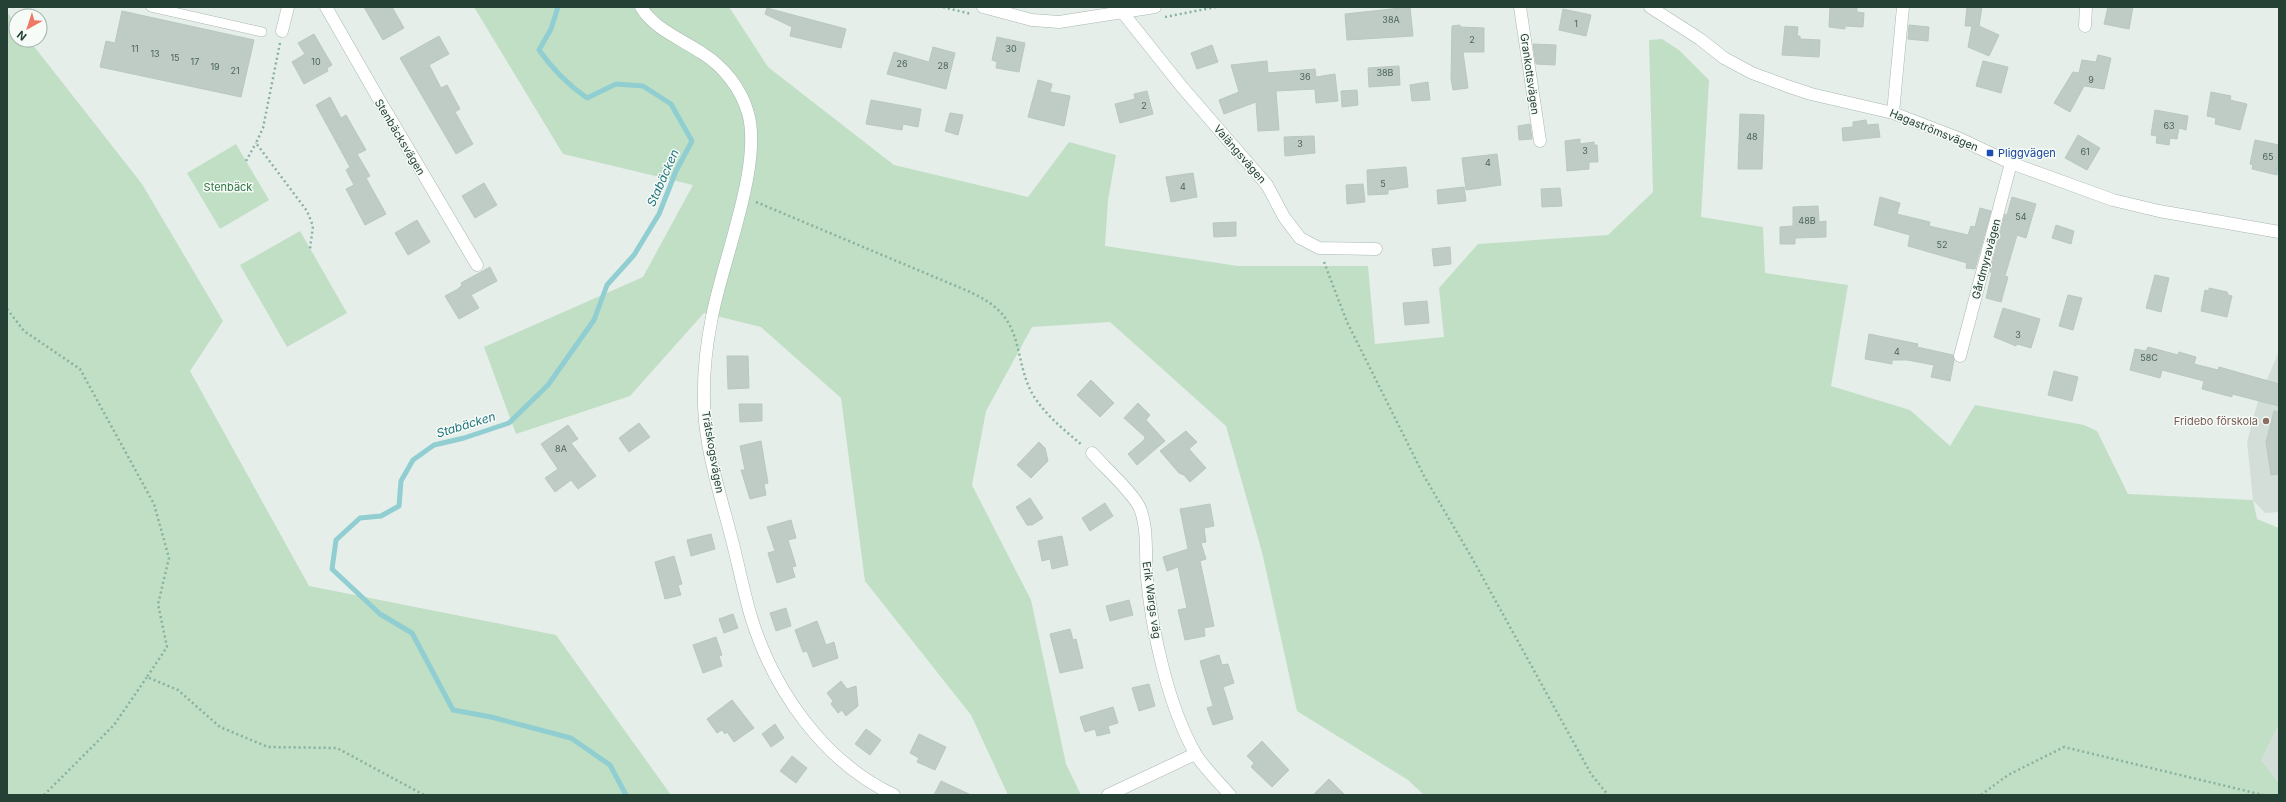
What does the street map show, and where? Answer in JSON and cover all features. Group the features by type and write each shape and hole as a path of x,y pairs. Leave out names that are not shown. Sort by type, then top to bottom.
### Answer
{"street":[{"path":"282,31 288,7"},
{"name":"Stenbäcksvägen","path":"326,7 376,96 477,265"},
{"name":"Trätskogsvägen","path":"641,7 646,15 665,31 717,64 732,80 742,96 748,112 752,132 743,196 712,316 705,366 705,422 714,472 753,621 773,671 802,719 848,768 894,795"},
{"path":"983,7 1032,20 1059,22 1106,11 1123,13 1155,7"},
{"name":"Grankottsvägen","path":"1520,7 1540,141"},
{"name":"Hagaströmsvägen","path":"1650,7 1700,39 1724,58 1752,73 1811,94 1894,113 1958,138 2011,163 2113,200 2159,212 2279,232"},
{"path":"1894,113 1903,7"},
{"path":"2085,26 2086,7"},
{"name":"Valängsvägen","path":"1123,13 1182,87 1267,185 1284,217 1300,238 1319,248 1376,249"},
{"name":"Gårdmyravägen","path":"1960,356 2011,163"},
{"name":"Erik Wargs väg","path":"1092,453 1134,499 1141,510 1145,533 1147,578 1154,630 1174,705 1195,754 1230,795"},
{"path":"1108,795 1195,754"}],"lane":[{"path":"151,7 262,32"}],"path":[{"path":"246,161 263,128 282,31"},
{"path":"256,143 307,211 314,226 310,249"},
{"path":"743,196 968,291 996,308 1008,321 1015,337 1029,388 1040,405 1062,428 1092,453"},
{"path":"1319,248 1347,322 1424,476 1472,558 1591,774 1608,795"},
{"path":"7,309 24,331 80,369 154,504 169,558 158,604 167,647 114,725 44,795"},
{"path":"148,677 178,690 220,728 268,747 337,748 424,795"},
{"path":"1980,795 2008,775 2064,747 2263,795"}],"shaded area":[{"name":"Fridebo förskola","path":"2279,351 2279,512 2265,513 2253,500 2247,442 2258,401"},
{"path":"2279,724 2279,783 2261,760"}],"green space":[{"path":"474,7 729,7 768,67 894,165 1028,197 1069,142 1116,155 1108,200 1105,246 1238,266 1368,266 1375,344 1444,337 1439,288 1478,244 1608,235 1653,192 1649,40 1662,39 1679,50 1709,80 1701,217 1763,227 1765,273 1848,285 1831,386 1910,410 1950,446 1975,405 2084,425 2097,431 2128,494 2253,500 2257,519 2279,528 2279,724 2261,760 2279,783 2279,795 1424,795 1408,780 1297,711 1262,552 1226,426 1110,322 1032,327 986,411 972,485 1031,600 1066,764 1081,795 1008,795 971,715 865,581 841,398 761,327 704,313 630,396 516,434 484,347 643,277 693,185 563,154"},
{"path":"7,12 8,48 35,48 142,184 223,321 190,371 309,586 556,635 671,795 7,795"},
{"name":"Stenbäck","path":"236,144 269,200 220,229 187,173"},
{"path":"300,231 347,313 287,347 240,265"}],"building":[{"path":"364,7 392,7 404,28 383,40"},
{"path":"1410,7 1413,36 1347,40 1345,14"},
{"path":"1830,7 1857,7 1857,12 1864,13 1863,27 1845,26 1845,29 1829,27"},
{"path":"1967,7 1982,7 1979,26 1999,35 1989,56 1968,47 1972,26 1965,26"},
{"path":"2108,7 2133,7 2129,29 2104,24"},
{"path":"767,8 846,29 841,48 790,36 792,27 765,14"},
{"path":"1563,9 1591,15 1586,36 1559,30"},
{"path":"122,11 254,40 241,97 100,67 106,41 115,43"},
{"path":"1460,25 1460,27 1484,28 1484,52 1463,52 1468,88 1453,90 1451,79 1452,26"},
{"path":"1909,25 1929,27 1928,41 1908,39"},
{"path":"1785,26 1798,27 1797,36 1800,36 1800,39 1820,40 1819,57 1782,55"},
{"path":"314,34 332,65 327,68 328,71 304,84 292,62 305,54 298,43"},
{"path":"439,36 449,54 429,65 441,88 447,85 460,109 455,112 473,144 456,154 400,58"},
{"path":"997,37 1025,43 1019,72 996,68 997,62 992,60"},
{"path":"1533,44 1556,45 1555,65 1536,64"},
{"path":"1212,45 1218,62 1197,69 1191,53"},
{"path":"933,47 955,53 946,89 887,74 894,52 929,62"},
{"path":"2098,55 2111,58 2104,89 2084,86 2070,112 2054,103 2073,72 2079,73 2082,60 2096,62"},
{"path":"1267,61 1268,73 1315,69 1316,77 1335,74 1338,101 1316,103 1315,89 1276,91 1279,130 1258,131 1256,102 1224,114 1219,100 1239,92 1231,65"},
{"path":"1983,61 2008,67 2001,93 1976,86"},
{"path":"1399,66 1400,85 1369,87 1368,68"},
{"path":"1038,80 1052,84 1050,92 1070,96 1064,126 1028,117"},
{"path":"1428,82 1430,100 1412,101 1410,85"},
{"path":"1357,90 1358,105 1342,107 1341,91"},
{"path":"1147,91 1153,114 1120,123 1115,104 1135,99 1134,94"},
{"path":"2211,92 2231,96 2230,100 2247,104 2240,130 2215,124 2216,118 2207,116"},
{"path":"330,97 341,118 346,115 366,150 357,154 370,176 366,178 386,214 365,225 346,189 354,185 346,170 350,167 316,105"},
{"path":"871,100 921,109 918,127 903,124 902,130 866,124"},
{"path":"2155,110 2188,116 2186,130 2179,128 2177,139 2170,138 2169,145 2156,143 2157,136 2151,135"},
{"path":"950,113 963,115 958,135 945,131"},
{"path":"1740,114 1764,115 1762,169 1738,169"},
{"path":"1866,120 1867,125 1878,124 1880,137 1843,141 1842,128 1853,127 1853,122"},
{"path":"1530,124 1532,139 1519,140 1518,126"},
{"path":"2078,135 2100,148 2087,170 2065,158"},
{"path":"1314,136 1315,153 1285,156 1284,137"},
{"path":"1580,139 1580,144 1594,142 1594,145 1597,145 1598,162 1589,162 1589,169 1567,171 1565,141"},
{"path":"2255,140 2279,145 2277,175 2252,169 2253,165 2250,164"},
{"path":"1497,154 1501,185 1466,190 1462,158"},
{"path":"1406,167 1408,187 1388,190 1388,194 1368,195 1367,170"},
{"path":"1193,173 1197,197 1171,202 1166,177"},
{"path":"484,183 497,205 475,218 462,196"},
{"path":"1363,184 1365,202 1347,204 1346,185"},
{"path":"1464,187 1466,201 1438,204 1437,190"},
{"path":"1560,188 1562,206 1542,207 1541,189"},
{"path":"1880,197 1900,203 1897,214 1930,222 1929,226 1968,235 1971,226 1975,227 1980,208 1991,211 1975,269 1966,268 1967,263 1908,246 1910,235 1874,225"},
{"path":"2012,197 2036,204 2026,238 2017,235 2005,276 2008,277 2001,302 1986,298 1992,272 1990,272 2005,214 2007,215"},
{"path":"1818,206 1819,222 1826,221 1826,237 1795,238 1795,244 1780,244 1780,227 1793,226 1793,207"},
{"path":"417,220 430,242 408,255 395,233"},
{"path":"1236,222 1236,236 1214,237 1213,223"},
{"path":"2056,225 2074,231 2071,244 2052,238"},
{"path":"1450,247 1451,264 1434,266 1432,249"},
{"path":"490,267 497,281 471,295 479,308 459,319 445,296 458,289 462,285 461,283"},
{"path":"2155,275 2169,278 2161,312 2146,308"},
{"path":"2209,288 2227,292 2228,295 2232,296 2227,317 2201,311 2205,290 2209,291"},
{"path":"2068,295 2082,298 2073,330 2059,326"},
{"path":"1427,301 1429,323 1405,325 1403,303"},
{"path":"2003,308 2040,319 2031,348 2017,344 2016,346 1994,337"},
{"path":"1869,334 1918,344 1917,347 1953,355 1954,360 1950,381 1931,377 1934,365 1907,360 1892,360 1892,364 1865,359"},
{"path":"2148,347 2178,355 2179,352 2196,357 2194,364 2218,370 2219,367 2279,384 2279,406 2232,394 2232,397 2202,389 2204,381 2162,370 2160,378 2130,370 2135,349 2146,351"},
{"path":"727,356 748,356 749,388 728,389"},
{"path":"2054,371 2078,377 2072,401 2048,395"},
{"path":"1091,380 1114,403 1100,417 1077,395"},
{"path":"1138,403 1150,415 1146,420 1165,441 1137,465 1128,454 1144,440 1145,437 1124,418"},
{"path":"739,404 762,404 762,421 740,422"},
{"path":"2274,411 2279,412 2279,474 2271,475 2266,442"},
{"path":"639,423 650,437 629,452 619,438"},
{"path":"568,425 578,439 571,443 596,476 578,489 571,480 555,492 545,478 558,469 541,444"},
{"path":"1186,431 1197,442 1189,449 1206,468 1190,482 1184,475 1179,473 1160,451"},
{"path":"761,441 768,483 764,484 766,495 750,499 741,470 745,470 740,446"},
{"path":"1039,442 1045,448 1048,461 1031,478 1017,465"},
{"path":"1030,498 1043,518 1032,525 1027,525 1016,507"},
{"path":"1105,503 1113,516 1090,531 1082,518"},
{"path":"1210,504 1214,526 1204,528 1206,542 1201,543 1206,559 1200,561 1214,626 1204,628 1205,636 1185,640 1178,610 1187,608 1178,567 1167,571 1163,557 1188,549 1180,509"},
{"path":"791,520 796,538 788,540 796,566 792,567 795,577 777,583 768,553 775,551 767,527"},
{"path":"711,534 715,549 691,556 687,540"},
{"path":"1062,536 1068,565 1052,569 1050,559 1042,561 1038,541"},
{"path":"674,556 682,584 678,585 681,595 665,599 655,562"},
{"path":"1129,600 1133,615 1110,621 1106,606"},
{"path":"786,608 791,626 776,631 770,613"},
{"path":"733,614 738,628 724,633 719,619"},
{"path":"817,621 826,645 834,642 838,658 813,667 807,651 803,652 795,630"},
{"path":"1070,629 1073,640 1076,639 1083,668 1060,673 1050,634"},
{"path":"716,637 722,655 719,656 722,666 703,673 693,645"},
{"path":"1219,655 1222,665 1228,664 1234,683 1223,687 1233,719 1213,725 1207,708 1213,706 1200,661"},
{"path":"841,681 847,689 856,686 858,706 846,716 842,710 838,713 831,704 833,701 827,693"},
{"path":"1149,684 1155,706 1139,711 1132,688"},
{"path":"732,700 754,728 734,742 727,732 725,734 722,730 717,733 707,719"},
{"path":"1113,707 1118,723 1108,726 1110,733 1097,736 1095,729 1085,732 1080,717"},
{"path":"775,724 784,738 771,747 762,734"},
{"path":"866,729 881,740 870,755 855,744"},
{"path":"919,734 946,747 935,770 917,762 919,758 910,753"},
{"path":"1262,741 1289,770 1272,787 1251,767 1254,763 1247,756"},
{"path":"792,756 807,768 796,783 780,771"},
{"path":"1329,779 1345,795 1313,795"},
{"path":"941,781 971,795 934,795"}],"waterway":[{"name":"Stabäcken","path":"558,7 551,29 539,50 561,76 587,98 616,84 643,86 671,104 692,141 676,171 659,214 634,255 607,285 594,320 548,385 509,423 464,438 434,445 413,460 401,481 399,506 381,516 360,518 336,540 332,569 380,614 412,633 453,710 491,717 571,738 610,765 626,795"}],"place":[{"name":"Pliggvägen","path":"1990,153"},
{"name":"Fridebo förskola","path":"2266,421"}]}
